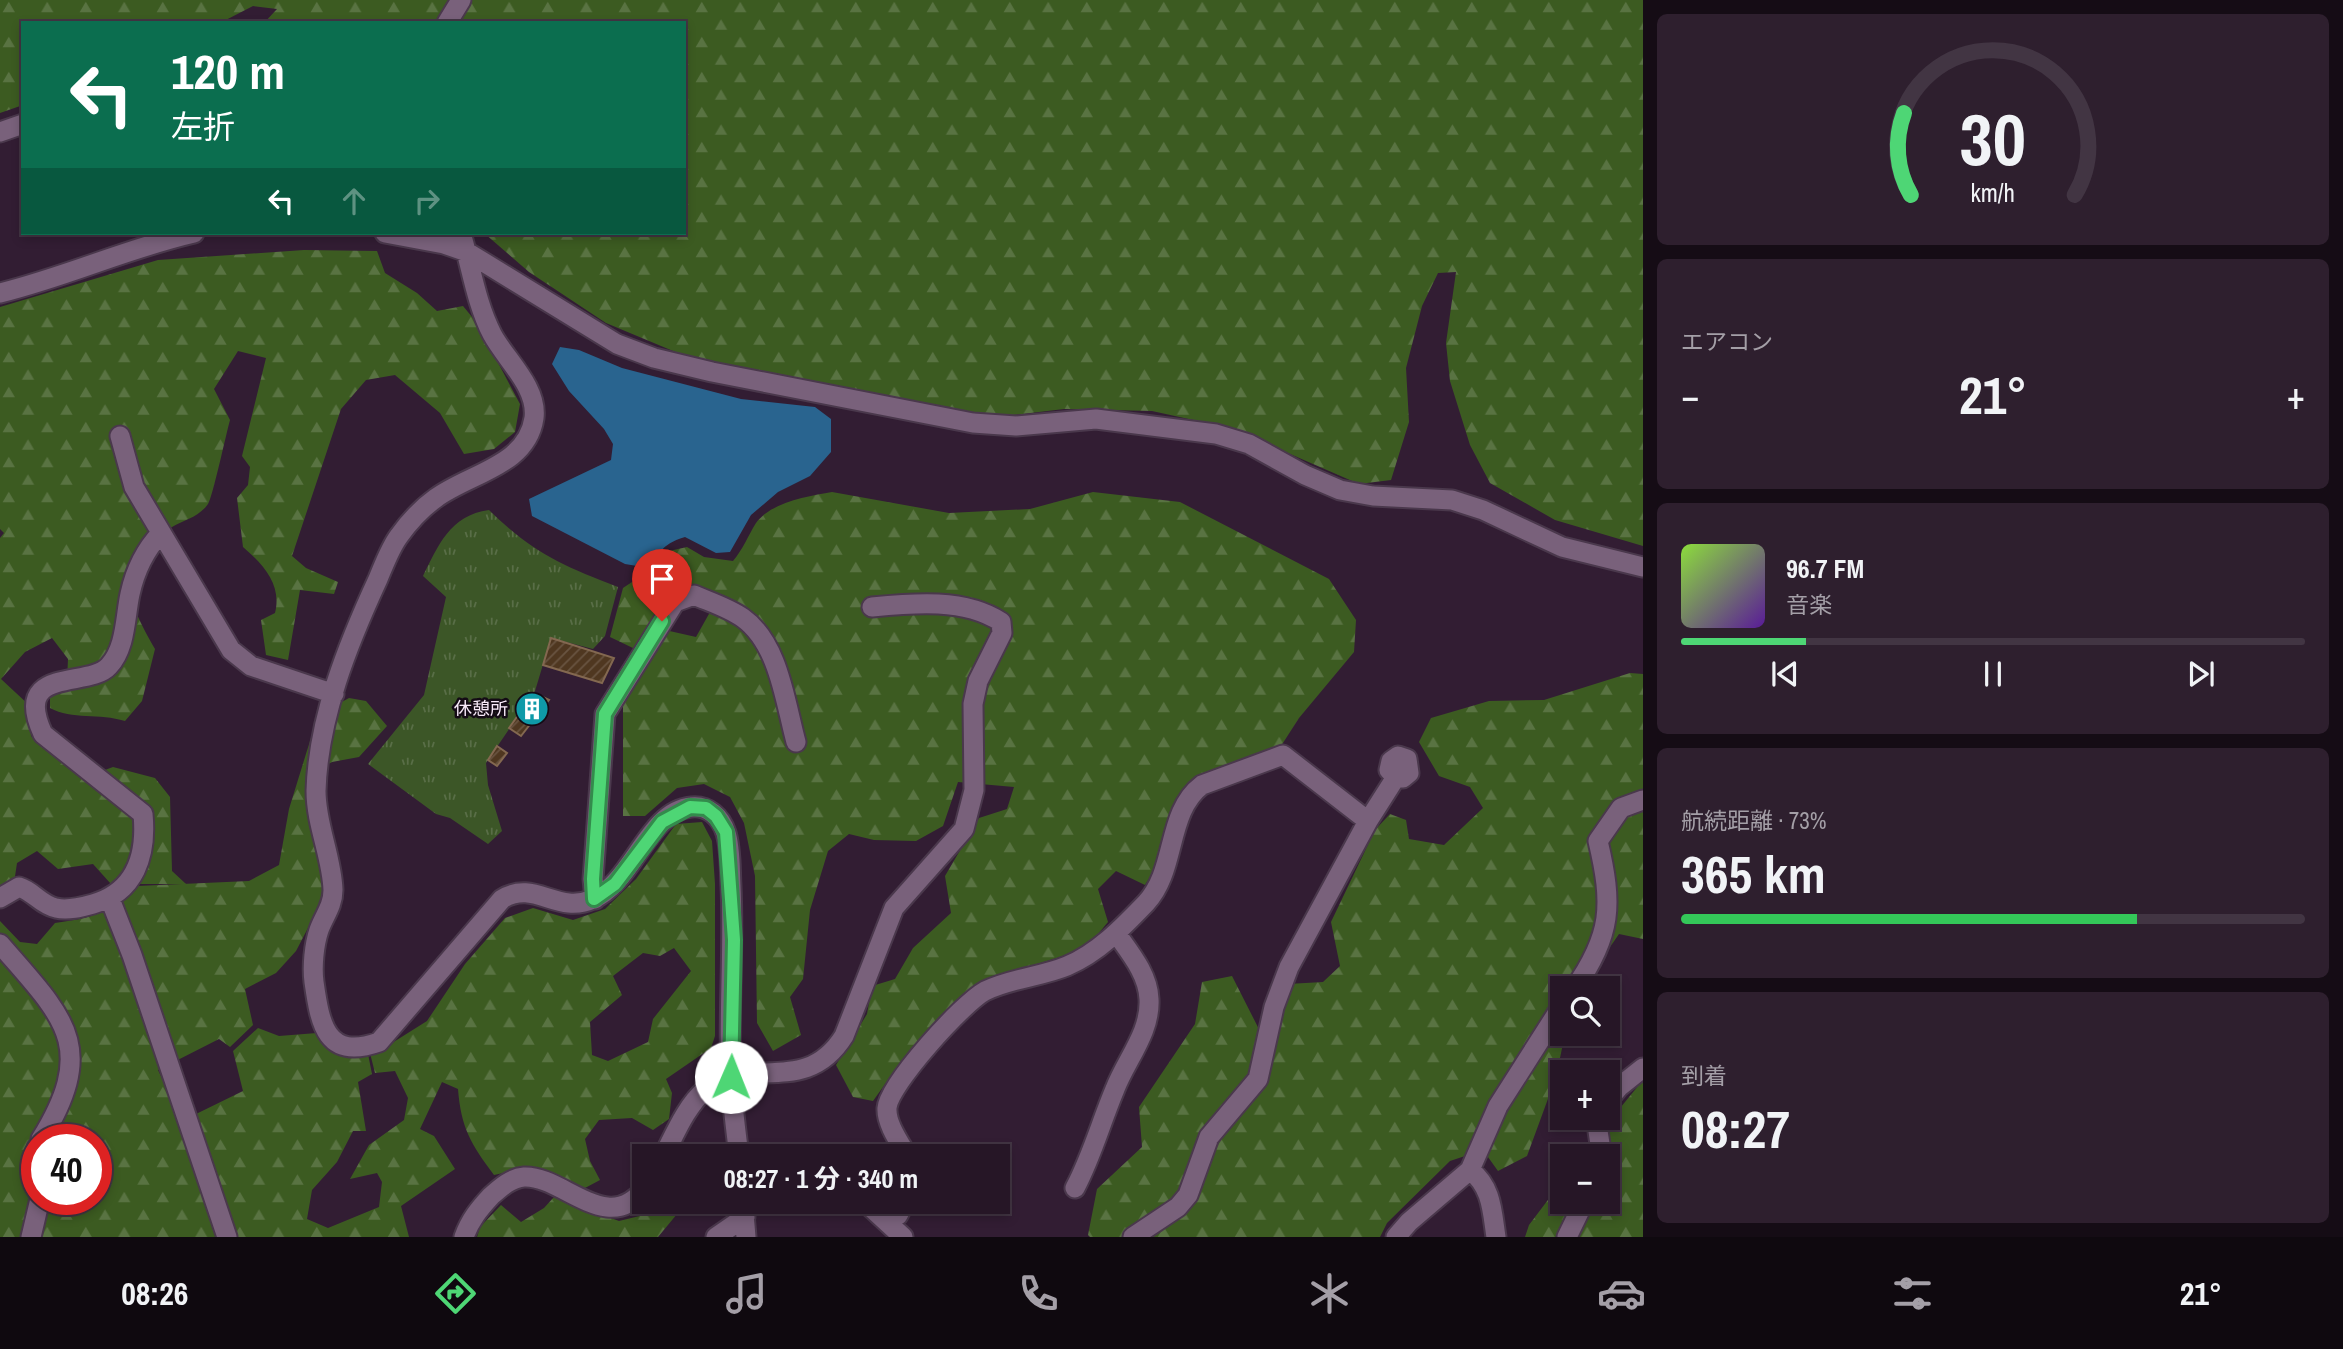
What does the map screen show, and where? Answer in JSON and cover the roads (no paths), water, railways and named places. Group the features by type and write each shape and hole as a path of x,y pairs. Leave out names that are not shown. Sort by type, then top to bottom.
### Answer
{"street":[{"path":"448,21 455,0"},
{"path":"449,21 461,0"},
{"path":"0,132 21,125"},
{"path":"0,293 54,280 154,242 185,235"},
{"path":"396,235 444,244 464,242 617,344 654,358 762,383 973,423 1016,426 1096,419 1216,434 1249,444 1305,475 1340,490 1373,496 1452,500 1483,510 1562,547 1643,567"},
{"path":"464,242 481,308 492,335 529,391 534,414 531,431 521,448 510,458 436,498 397,538 346,653 322,747 316,791 319,826 332,896 319,931 313,976 320,1021 336,1043 350,1047 379,1042 502,899 515,891 530,891 558,903 578,904 594,899 615,884 662,822 690,807 706,808 716,816 726,832 734,940 731,1077 738,1144"},
{"path":"120,436 134,487 231,649 251,666 334,694"},
{"path":"0,898 19,887 59,909 82,907 110,899 124,890 134,876 144,828 143,814 134,804 43,734 36,718 37,701 45,689 59,680 93,676 109,667 124,631 130,593 146,548 161,533"},
{"path":"594,899 593,879 605,714 675,602 694,595 744,618 762,638 772,656 796,742"},
{"path":"670,1144 691,1107 706,1089 731,1077 775,1074 814,1066 832,1055 844,1036 894,908 964,829 971,807 973,704 978,681 1002,634 1001,622 989,614 966,608 910,604 872,607"},
{"path":"901,1144 887,1110 891,1093 904,1073 975,997 1025,976 1066,967 1116,933 1149,900 1163,877 1182,810 1192,792 1202,785 1283,755 1367,821"},
{"path":"1133,1237 1178,1207 1188,1195 1209,1137 1258,1079 1274,1007 1289,967 1367,821 1396,777"},
{"path":"1582,976 1601,947 1607,919 1607,887 1598,841 1621,808 1643,800"},
{"path":"110,899 132,955 227,1237"},
{"path":"1075,1188 1099,1139 1115,1089 1143,1033 1150,1000 1136,961 1116,933"},
{"path":"0,944 52,1005 69,1047 69,1087 49,1124"},
{"path":"1396,1237 1470,1170 1498,1106 1550,1024"},
{"path":"1620,1086 1643,1068"},
{"path":"1470,1170 1480,1178 1489,1192 1496,1237"},
{"path":"464,1237 470,1222 499,1188 524,1177 540,1180 590,1204 609,1208 625,1204 632,1198"},
{"path":"716,1237 739,1214"},
{"path":"744,1214 746,1237"},
{"path":"880,1214 903,1237"},
{"path":"889,1221 899,1214"},
{"path":"1567,1237 1578,1214"},
{"path":"31,1237 36,1215"}],"water":[{"path":"560,347 579,350 622,368 741,399 815,407 831,419 831,452 810,476 778,492 751,515 730,552 716,553 685,537 670,543 643,567 625,564 532,516 529,499 611,460 613,444 604,429 569,391 552,364"}],"place":[{"name":"休憩所","path":"532,709"}]}
